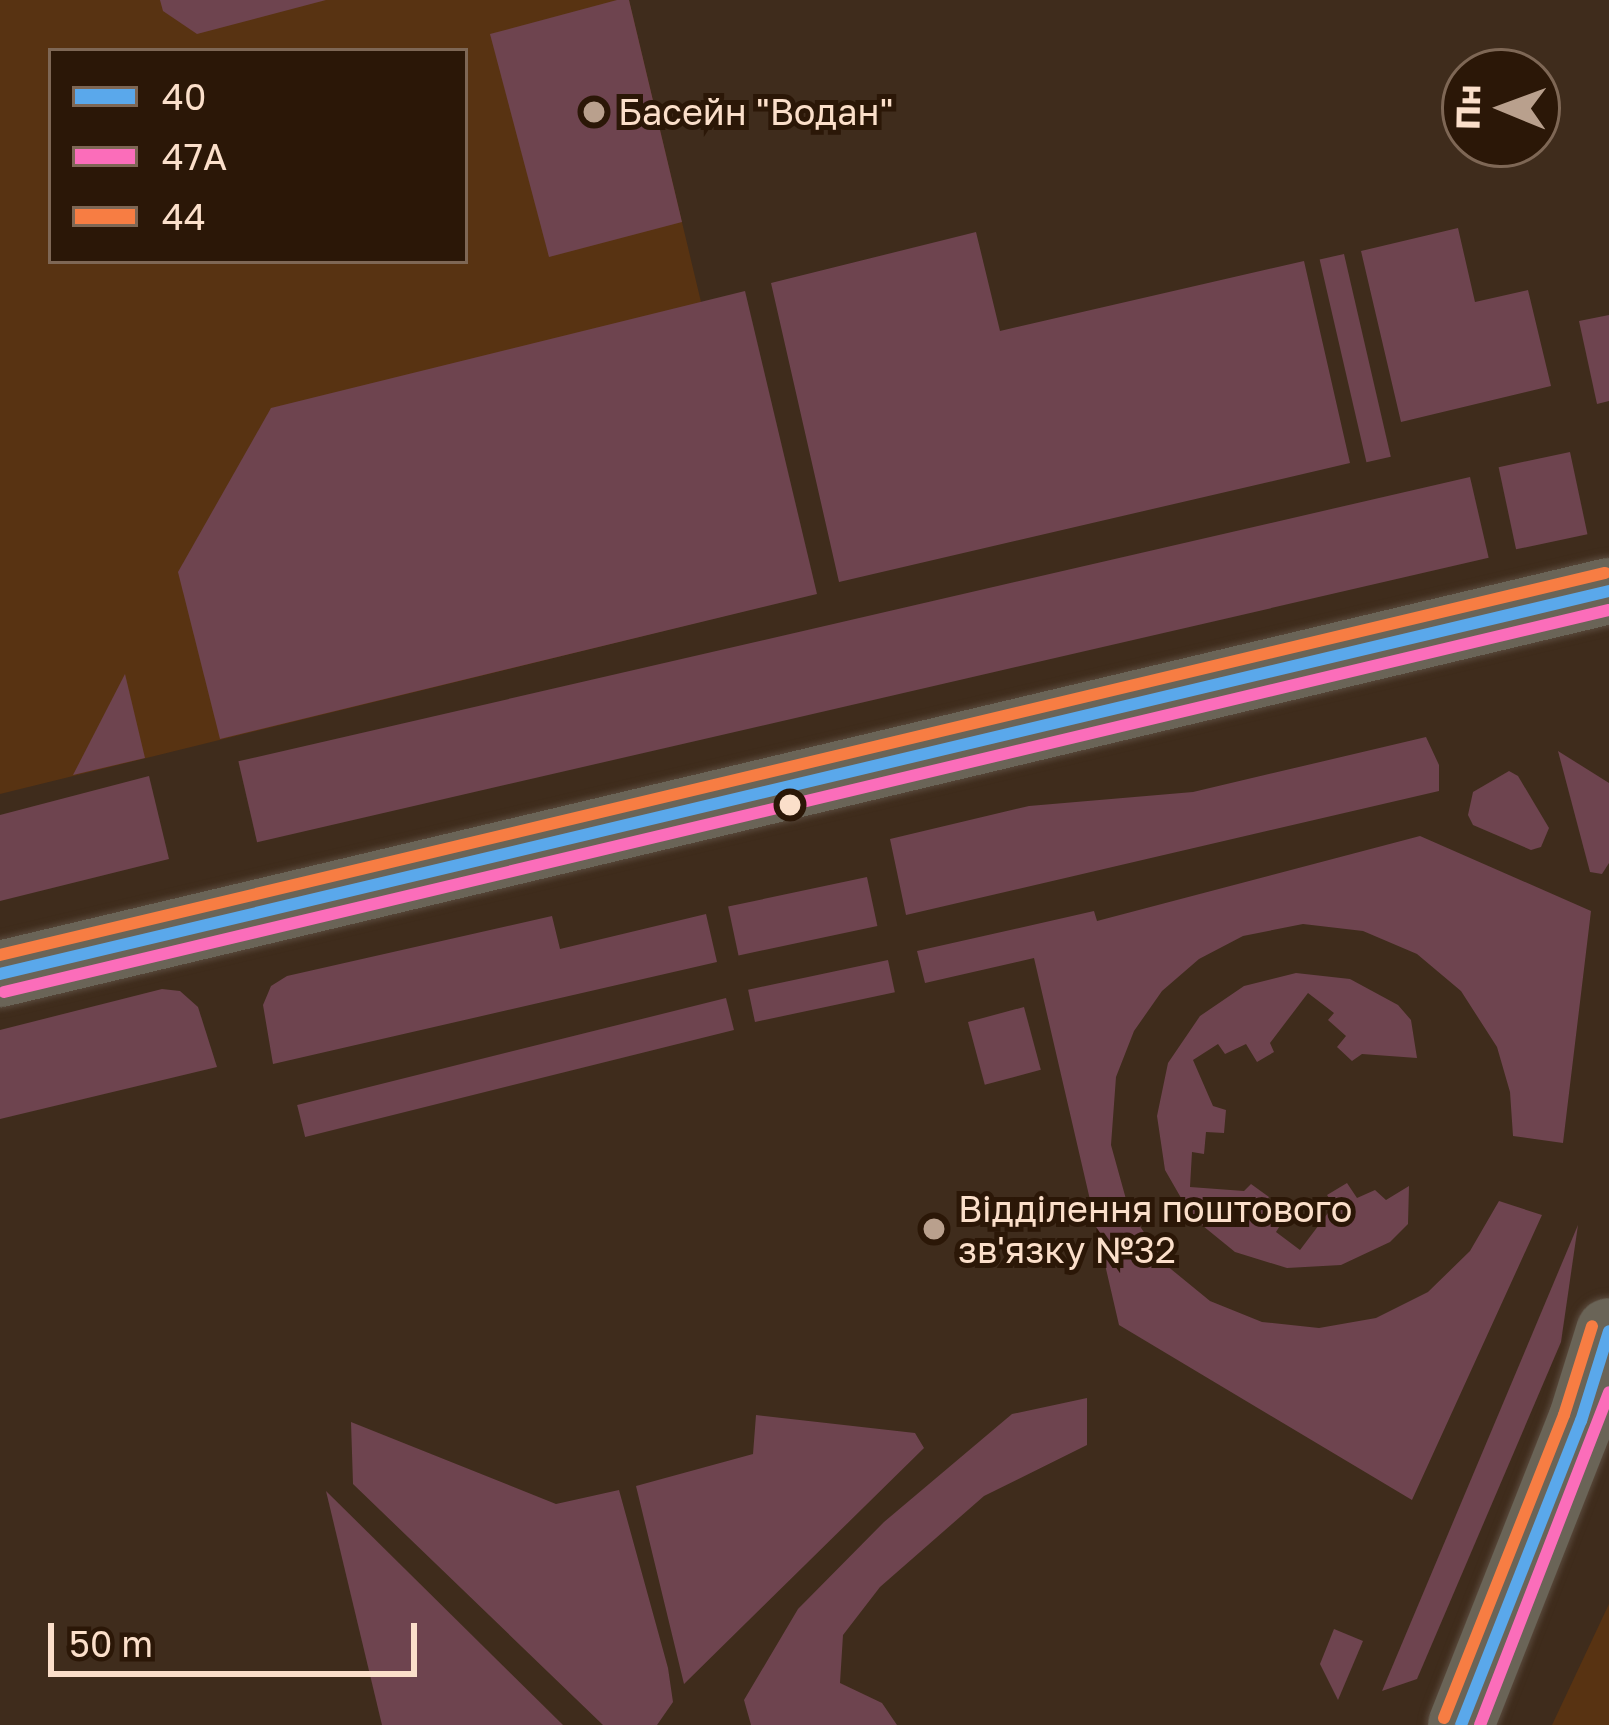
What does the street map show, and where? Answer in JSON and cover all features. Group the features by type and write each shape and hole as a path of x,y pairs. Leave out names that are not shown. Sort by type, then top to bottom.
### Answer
{"main road":[{"path":"0,974 1609,591"},
{"path":"1461,1725 1581,1421 1609,1331"}],"shaded area":[{"path":"0,0 629,0 773,604 0,794"},
{"path":"160,0 326,0 197,34 163,11"},
{"path":"629,0 682,222 549,257 490,34"},
{"path":"1458,228 1475,302 1528,290 1551,386 1401,422 1361,251"},
{"path":"976,232 1000,331 1304,261 1350,463 839,582 771,283"},
{"path":"1344,254 1391,457 1366,462 1320,260"},
{"path":"745,291 817,594 220,739 178,572 271,408"},
{"path":"1609,315 1609,401 1597,404 1579,321"},
{"path":"1570,452 1587,534 1516,549 1499,467"},
{"path":"1470,477 1489,558 257,842 238,761"},
{"path":"125,674 145,758 73,775"},
{"path":"1426,737 1439,765 1439,791 906,915 890,839 1029,806 1193,792"},
{"path":"1558,751 1609,783 1609,863 1602,874 1590,872"},
{"path":"1509,771 1518,776 1549,828 1541,847 1531,850 1473,825 1468,815 1473,792"},
{"path":"149,776 169,859 0,901 0,815"},
{"path":"1420,836 1591,911 1563,1143 1513,1136 1510,1092 1497,1047 1461,991 1417,954 1363,931 1303,924 1243,936 1199,959 1162,991 1134,1031 1116,1077 1111,1145 1129,1210 1166,1265 1210,1301 1262,1322 1319,1328 1376,1318 1428,1292 1470,1251 1499,1201 1542,1215 1412,1500 1119,1325 1034,958 925,983 917,951 1094,911 1097,921"},
{"path":"867,877 877,926 738,955 728,907"},
{"path":"706,914 717,962 273,1064 263,1005 271,986 287,976 552,916 560,949"},
{"path":"888,960 895,992 755,1022 748,990"},
{"path":"1296,973 1350,979 1398,1005 1411,1020 1417,1058 1362,1054 1352,1061 1337,1047 1346,1036 1328,1020 1334,1013 1308,993 1270,1043 1274,1052 1257,1062 1246,1044 1225,1054 1218,1044 1193,1060 1213,1106 1226,1110 1224,1133 1206,1132 1204,1154 1192,1152 1190,1187 1244,1191 1251,1184 1269,1197 1262,1208 1281,1224 1276,1232 1300,1250 1334,1205 1327,1195 1347,1183 1357,1198 1375,1190 1386,1200 1409,1186 1408,1224 1390,1242 1341,1265 1287,1268 1235,1252 1192,1217 1165,1170 1157,1116 1168,1063 1200,1016 1244,986"},
{"path":"162,989 180,991 198,1007 217,1067 0,1119 0,1030"},
{"path":"726,998 734,1030 305,1137 297,1105"},
{"path":"1024,1007 1041,1070 985,1085 968,1022"},
{"path":"1578,1225 1561,1342 1417,1679 1382,1691"},
{"path":"1087,1398 1087,1445 984,1496 880,1587 843,1635 840,1683 882,1703 897,1725 751,1725 744,1700 798,1609 884,1522 1012,1414"},
{"path":"756,1415 915,1433 924,1448 684,1684 636,1486 753,1454"},
{"path":"351,1422 556,1504 619,1490 668,1668 673,1702 657,1725 603,1725 353,1484"},
{"path":"326,1491 563,1725 382,1725"},
{"path":"1609,1604 1609,1725 1552,1725"},
{"path":"1334,1629 1363,1641 1338,1700 1320,1664"}],"transit line":[{"name":"44","path":"0,955 1605,573"},
{"name":"40","path":"0,974 1609,591"},
{"name":"47А","path":"4,992 1609,610"},
{"name":"44","path":"1444,1718 1564,1415 1592,1326"},
{"name":"40","path":"1461,1725 1581,1421 1609,1331"},
{"name":"47А","path":"1480,1725 1609,1392"}],"place":[{"name":"Басейн \"Водан\"","path":"594,112"},
{"name":"Відділення поштового зв'язку №32","path":"934,1229"}]}
